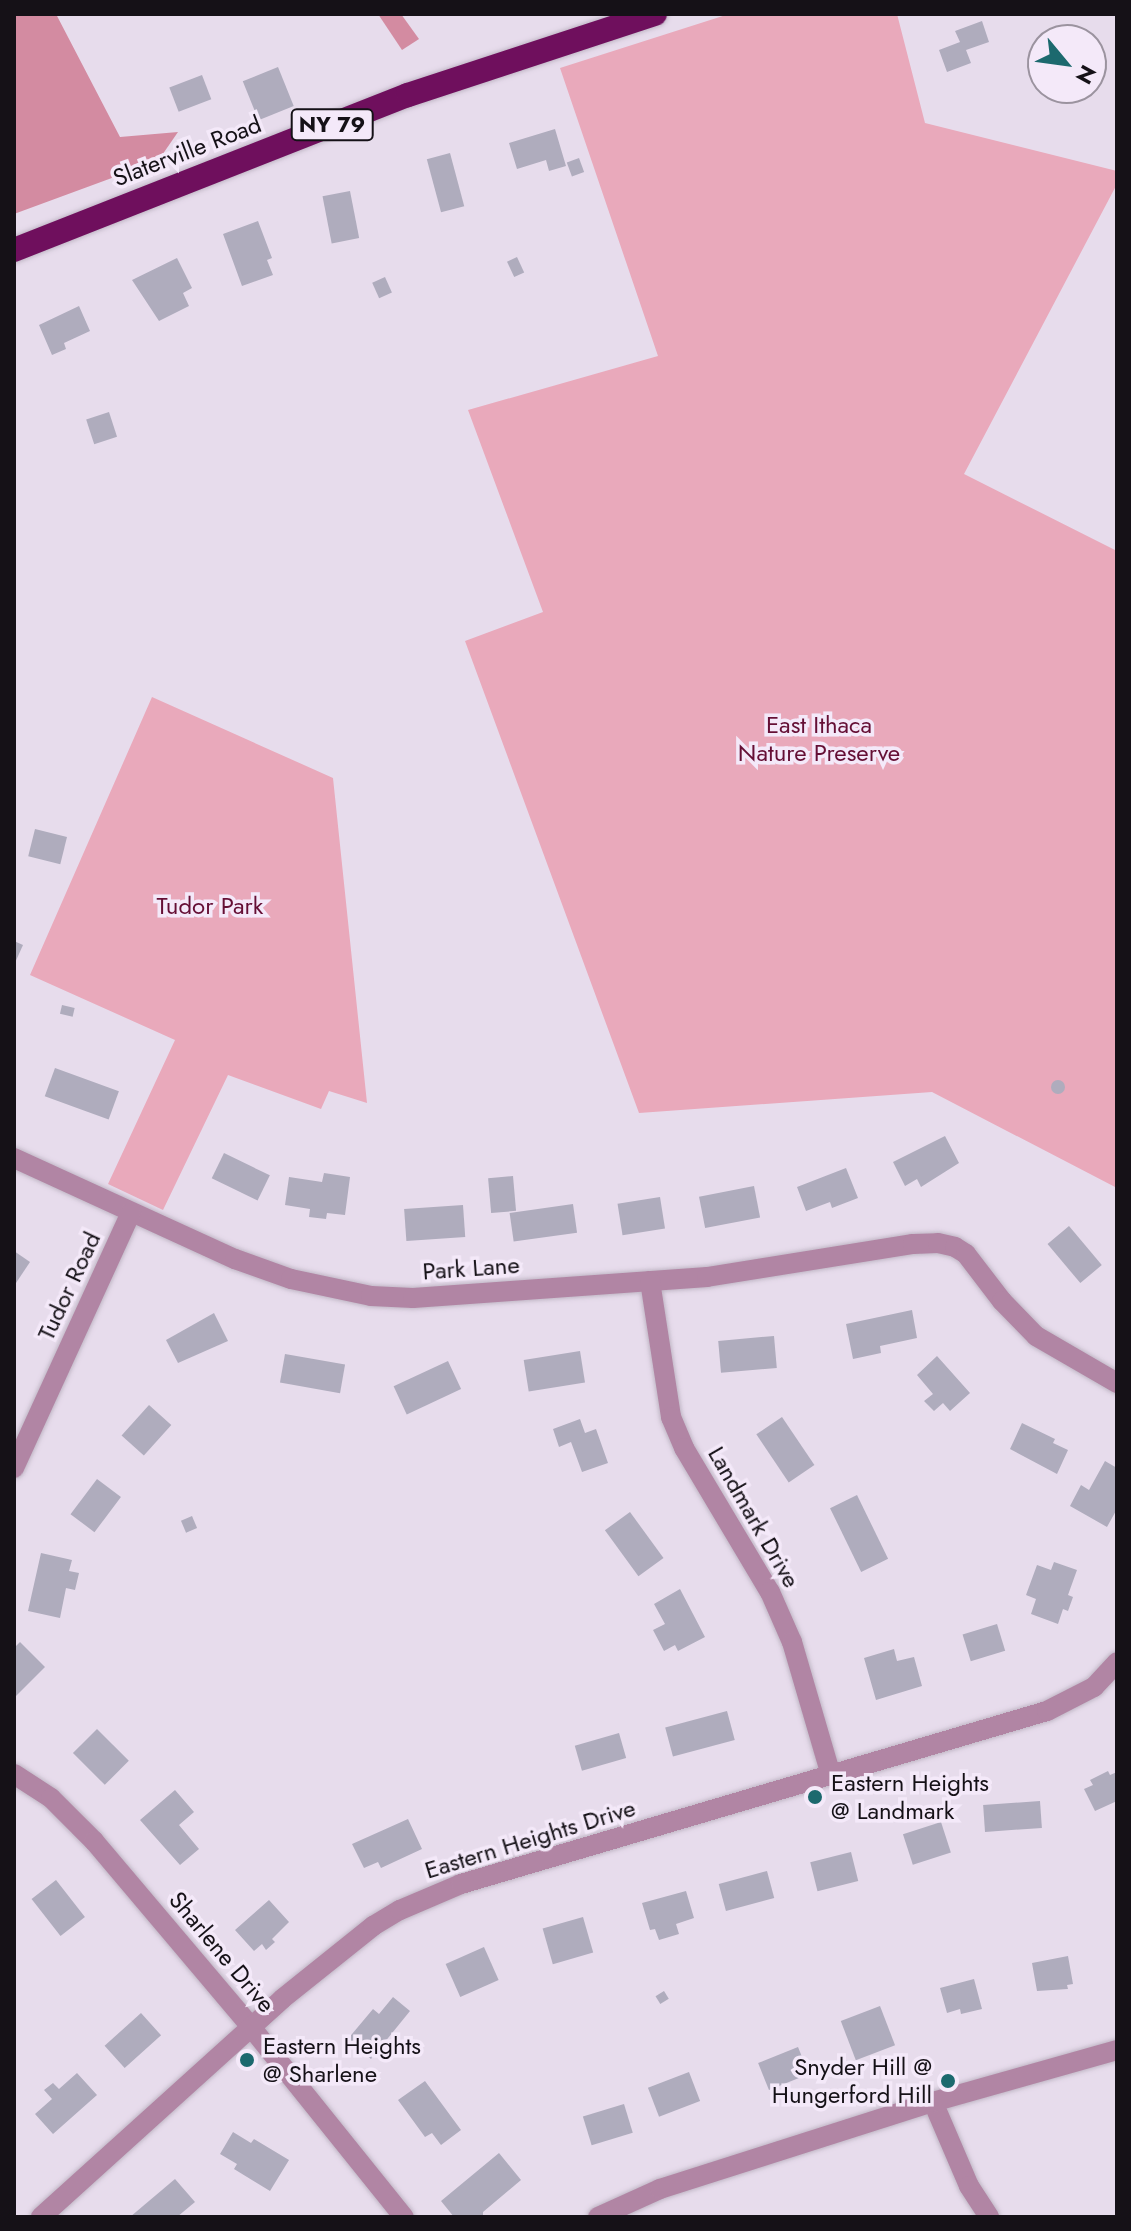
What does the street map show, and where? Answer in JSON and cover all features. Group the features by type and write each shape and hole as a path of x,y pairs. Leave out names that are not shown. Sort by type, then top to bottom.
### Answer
{"highway":[{"name":"Slaterville Road","path":"14,250 408,95 655,14"}],"street":[{"name":"Park Lane","path":"14,1158 131,1212 291,1279 371,1296 413,1298 707,1277 913,1244 955,1247 977,1266 1002,1301 1036,1336 1117,1383"},
{"name":"Tudor Road","path":"14,1468 131,1212"},
{"name":"Landmark Drive","path":"650,1281 671,1417 684,1448 770,1592 792,1642 831,1775"},
{"name":"Eastern Heights Drive","path":"41,2217 251,2027 373,1926 428,1896 1047,1711 1094,1687 1117,1662"},
{"name":"Sharlene Drive","path":"14,1774 71,1817 251,2027 404,2217"},
{"path":"598,2217 660,2189 933,2102 1117,2050"},
{"path":"933,2102 969,2186 989,2217"}],"green space":[{"name":"East Ithaca Nature Preserve","path":"729,14 897,14 925,123 1117,171 1117,184 964,474 1117,551 1117,1188 932,1092 639,1113 465,641 543,612 468,410 658,356 560,68"},
{"name":"Tudor Park","path":"152,697 333,778 367,1103 329,1091 321,1109 228,1075 163,1210 108,1184 175,1040 30,975"}],"shaded area":[{"path":"14,14 56,14 120,137 178,132 158,161 14,214"},
{"path":"378,14 401,14 419,39 402,50"}],"building":[{"path":"982,21 989,42 966,50 971,63 947,72 939,50 960,42 955,31"},
{"path":"278,67 294,106 259,120 243,81"},
{"path":"202,75 211,99 179,112 169,88"},
{"path":"555,129 566,166 549,171 546,160 517,169 509,143"},
{"path":"450,153 464,206 441,212 427,159"},
{"path":"579,158 584,172 572,177 567,162"},
{"path":"350,191 359,238 332,243 323,196"},
{"path":"258,221 272,258 267,260 273,275 242,286 223,234"},
{"path":"517,257 524,272 514,277 507,262"},
{"path":"177,258 192,288 183,293 189,306 159,321 132,280"},
{"path":"385,277 392,293 379,298 372,283"},
{"path":"79,306 90,331 64,343 66,349 52,355 39,325"},
{"path":"109,412 117,437 94,444 86,419"},
{"path":"35,829 67,837 60,864 28,856"},
{"path":"14,941 23,945 14,965"},
{"path":"62,1005 75,1008 73,1017 60,1014"},
{"path":"55,1068 119,1091 109,1119 45,1096"},
{"path":"1058,1080 1065,1087 1058,1094 1051,1087"},
{"path":"945,1136 959,1163 921,1187 917,1179 905,1186 893,1162"},
{"path":"224,1153 270,1175 258,1201 212,1178"},
{"path":"846,1168 858,1198 832,1208 830,1202 806,1211 797,1187"},
{"path":"324,1173 350,1177 345,1215 327,1213 326,1219 309,1217 310,1209 285,1205 289,1177 322,1182"},
{"path":"513,1176 516,1211 491,1213 488,1178"},
{"path":"754,1186 760,1217 705,1228 699,1197"},
{"path":"660,1197 665,1229 623,1235 618,1204"},
{"path":"573,1204 577,1233 514,1242 510,1213"},
{"path":"463,1205 465,1237 406,1241 404,1209"},
{"path":"1069,1226 1102,1265 1080,1283 1048,1244"},
{"path":"14,1251 30,1262 14,1286"},
{"path":"912,1310 917,1338 880,1346 881,1353 853,1359 846,1324"},
{"path":"214,1313 228,1341 178,1363 166,1340"},
{"path":"774,1336 777,1368 721,1373 718,1341"},
{"path":"580,1351 585,1383 529,1392 524,1360"},
{"path":"285,1354 345,1365 340,1393 280,1383"},
{"path":"937,1356 970,1393 950,1411 943,1403 934,1411 924,1401 933,1394 917,1375"},
{"path":"448,1361 461,1389 407,1414 394,1386"},
{"path":"149,1405 171,1425 144,1456 122,1435"},
{"path":"782,1417 814,1465 789,1482 756,1434"},
{"path":"580,1419 585,1433 596,1429 608,1463 582,1472 571,1442 559,1447 553,1429"},
{"path":"1022,1423 1055,1439 1053,1443 1068,1450 1057,1474 1010,1449"},
{"path":"1105,1461 1117,1468 1117,1509 1107,1527 1070,1506 1081,1485 1089,1490"},
{"path":"97,1479 121,1497 94,1532 71,1514"},
{"path":"857,1495 888,1559 861,1572 830,1508"},
{"path":"630,1512 664,1558 638,1576 605,1530"},
{"path":"192,1516 197,1528 186,1533 181,1521"},
{"path":"41,1553 72,1560 69,1571 79,1573 75,1590 66,1588 60,1618 28,1611"},
{"path":"1054,1562 1077,1570 1068,1595 1073,1597 1068,1611 1063,1609 1058,1624 1031,1614 1036,1599 1026,1595 1037,1565 1051,1570"},
{"path":"680,1589 705,1637 678,1651 675,1645 664,1651 653,1630 665,1624 654,1604"},
{"path":"997,1624 1005,1651 971,1661 963,1635"},
{"path":"20,1642 45,1667 14,1698 14,1648"},
{"path":"894,1649 897,1661 914,1657 922,1686 876,1700 864,1658"},
{"path":"727,1711 735,1740 673,1757 665,1728"},
{"path":"97,1729 129,1761 105,1785 73,1753"},
{"path":"619,1733 626,1758 582,1771 575,1746"},
{"path":"1108,1771 1110,1775 1117,1772 1117,1801 1095,1811 1084,1789 1093,1785 1090,1780"},
{"path":"175,1790 194,1812 179,1825 199,1849 180,1865 140,1820"},
{"path":"1040,1801 1042,1828 985,1832 983,1805"},
{"path":"408,1819 422,1849 381,1868 378,1862 364,1868 352,1844"},
{"path":"941,1822 951,1852 913,1865 903,1834"},
{"path":"851,1852 858,1881 818,1891 810,1862"},
{"path":"767,1871 774,1898 726,1911 719,1884"},
{"path":"56,1880 85,1917 61,1936 32,1899"},
{"path":"686,1891 694,1918 676,1924 679,1934 659,1940 655,1929 650,1930 642,1903"},
{"path":"269,1900 289,1922 266,1950 262,1944 254,1951 235,1930"},
{"path":"583,1917 593,1953 553,1964 543,1929"},
{"path":"484,1947 499,1980 460,1997 446,1964"},
{"path":"1068,1956 1073,1984 1067,1985 1068,1989 1037,1991 1032,1963"},
{"path":"974,1979 982,2009 961,2014 960,2009 947,2013 940,1988"},
{"path":"664,1991 669,1999 660,2004 656,1996"},
{"path":"393,1997 410,2011 371,2059 347,2040 373,2009 379,2014"},
{"path":"880,2006 895,2045 856,2060 841,2021"},
{"path":"141,2013 161,2035 125,2068 105,2046"},
{"path":"798,2047 809,2074 769,2090 758,2063"},
{"path":"689,2072 700,2101 659,2117 648,2088"},
{"path":"77,2073 97,2095 53,2134 35,2114 52,2099 44,2090 53,2083 59,2089"},
{"path":"425,2081 461,2130 441,2145 432,2133 425,2137 398,2100"},
{"path":"624,2104 633,2133 592,2145 583,2117"},
{"path":"233,2132 251,2143 254,2139 289,2160 270,2191 234,2169 237,2164 220,2154"},
{"path":"499,2153 521,2180 483,2212 483,2217 454,2217 441,2201"},
{"path":"175,2179 195,2202 177,2217 130,2217"}],"place":[{"name":"Eastern Heights @ Landmark","path":"815,1797"},
{"name":"Eastern Heights @ Sharlene","path":"247,2060"},
{"name":"Snyder Hill @ Hungerford Hill","path":"948,2081"}]}
